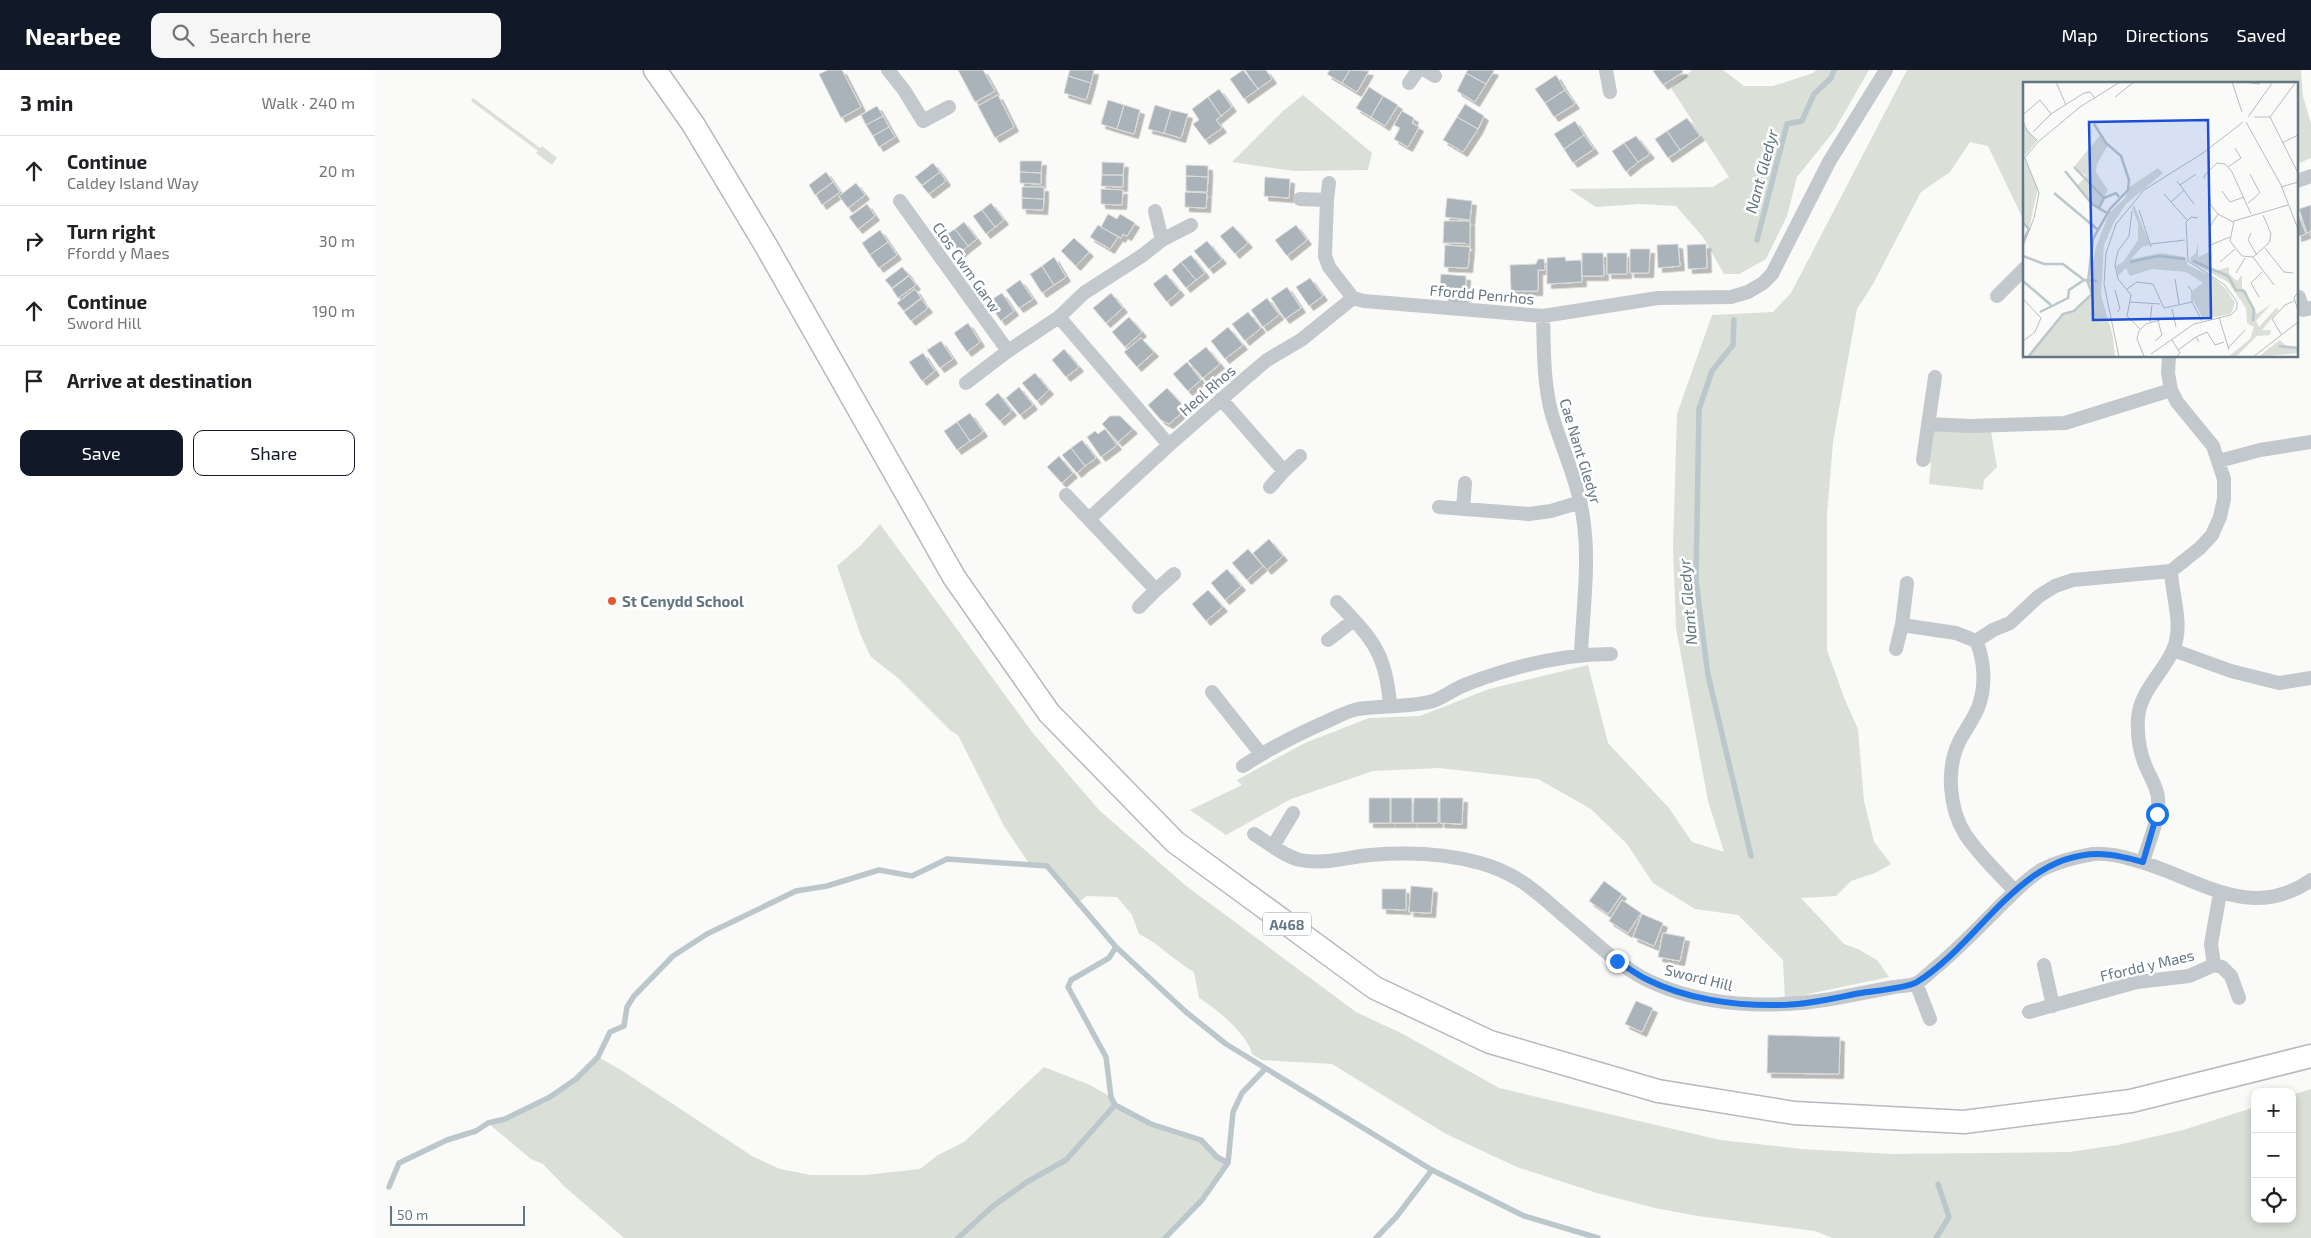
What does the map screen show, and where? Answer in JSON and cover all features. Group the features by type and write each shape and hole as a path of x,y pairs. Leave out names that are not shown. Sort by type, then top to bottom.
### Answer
{"main road":[{"name":"A468","path":"655,70 693,124 765,244 953,576 1049,713 1175,842 1375,988 1491,1042 1658,1091 1794,1113 1964,1122 2131,1101 2311,1056"}],"street":[{"path":"888,70 904,90 923,121 949,108"},
{"path":"1409,84 1418,70"},
{"path":"1605,70 1610,92"},
{"name":"Ffordd Penrhos","path":"1353,298 1374,302 1494,310 1543,316 1658,298 1731,296 1748,292 1763,283 1772,274 1829,162 1886,70"},
{"path":"2299,180 2311,176"},
{"path":"1329,183 1325,256 1329,267 1353,298"},
{"path":"1300,199 1327,200"},
{"name":"Clos Cwm Garw","path":"900,201 1008,352"},
{"path":"1155,211 1162,240"},
{"path":"966,383 1059,317 1084,294 1143,255 1162,240 1191,225"},
{"path":"1997,296 2023,270"},
{"name":"Heol Rhos","path":"1090,518 1169,444 1267,360 1301,340 1353,298"},
{"path":"2299,298 2303,310 2311,308"},
{"name":"Cae Nant Gledyr","path":"1543,316 1546,389 1581,502 1586,542 1581,654"},
{"path":"1059,317 1169,444"},
{"path":"1976,641 1993,630 2010,623 2039,596 2055,586 2073,580 2171,571 2200,548 2212,535 2221,517 2225,479 2213,446 2177,402 2171,390 2168,373 2169,358"},
{"path":"1923,460 1930,424 1935,377"},
{"path":"1930,424 1976,426 2065,423 2171,390"},
{"path":"1221,399 1284,471"},
{"path":"2219,461 2260,450 2311,442"},
{"path":"1270,488 1300,456"},
{"path":"1463,509 1465,483"},
{"path":"1066,495 1090,518 1156,590"},
{"path":"1439,507 1529,514 1551,511 1581,502"},
{"path":"2143,862 2157,814 2159,799 2140,751 2138,716 2143,699 2173,650 2178,620 2171,590 2171,571"},
{"path":"1139,608 1174,574"},
{"path":"1896,649 1903,625 1907,583"},
{"path":"1337,602 1377,648 1389,682 1390,705"},
{"path":"1328,640 1354,620"},
{"path":"1903,625 1956,633 1976,641"},
{"path":"1976,641 1983,668 1982,690 1978,707 1958,743 1952,762 1953,799 1964,832 1978,852 2015,891"},
{"path":"2173,650 2231,671 2279,683 2311,678"},
{"path":"1243,766 1261,754 1315,727 1355,710 1390,705 1419,704 1435,700 1457,687 1532,665 1581,654 1611,654"},
{"path":"1212,692 1261,754"},
{"path":"1273,846 1293,814"},
{"name":"Sword Hill","path":"1254,834 1300,860 1318,862 1371,855 1419,853 1453,856 1494,867 1527,883 1617,961 1646,979 1677,991 1716,1000 1780,1006 1916,984"},
{"path":"1930,1019 1916,984 1949,956 2015,891 2040,871 2057,862 2097,854 2117,856 2143,862 2220,894 2246,898 2266,897 2290,891 2311,880"},
{"name":"Ffordd y Maes","path":"2213,965 2211,944 2220,894"},
{"name":"Ffordd y Maes","path":"2029,1012 2137,982 2189,976 2213,965 2222,967 2231,976 2239,998"},
{"path":"2044,966 2053,1006"}],"shaded area":[{"path":"1692,70 1723,70 1744,86 1773,86 1813,73 1816,70 1869,70 1834,131 1797,177 1787,216 1766,259 1739,274 1724,274 1703,237 1676,206 1639,204 1596,207 1569,189 1713,187 1729,177 1671,88"},
{"path":"1907,70 2301,70 2303,96 2311,124 2311,158 2299,163 2299,82 2023,82 2023,219 1988,146 1970,142 1950,172 1921,192 1873,284 1857,309 1833,442 1827,515 1827,650 1845,700 1858,729 1864,801 1874,842 1891,864 1875,873 1851,881 1836,896 1801,898 1844,944 1858,949 1878,961 1889,977 1785,999 1783,960 1738,915 1695,909 1653,883 1627,844 1591,809 1538,779 1439,768 1373,771 1291,799 1226,835 1190,810 1242,785 1237,780 1305,743 1369,718 1420,716 1489,689 1588,665 1608,743 1669,808 1692,842 1724,852 1708,801 1676,628 1673,547 1677,414 1712,315 1773,312 1791,293"},
{"path":"1303,95 1372,153 1368,170 1293,171 1232,162 1283,111"},
{"path":"473,98 540,148 542,146 557,158 552,165 536,153 538,151 471,101"},
{"path":"1930,424 1990,426 1997,467 1984,480 1983,490 1929,484 1931,463 1923,460"},
{"path":"880,524 1032,732 1099,810 1185,885 1356,1012 1403,1034 1499,1088 1720,1140 1802,1149 1892,1154 2069,1152 2118,1145 2183,1130 2251,1108 2251,1223 2296,1223 2296,1094 2311,1089 2311,1238 1832,1238 1815,1231 1698,1216 1655,1208 1597,1193 1517,1167 1446,1134 1332,1064 1262,1060 1252,1054 1244,1039 1230,1023 1214,1008 1199,998 1194,972 1139,934 1132,915 1117,897 1087,896 1077,903 1047,866 1030,865 1004,826 958,735 951,731 898,678 871,657 861,636 837,566 860,546"},
{"path":"598,1057 621,1070 752,1156 780,1169 811,1175 866,1175 920,1169 938,1155 964,1142 1044,1067 1090,1085 1111,1097 1115,1105 1151,1124 1201,1140 1217,1157 1228,1163 1202,1200 1165,1238 624,1238 565,1187 543,1164 531,1159 488,1123 519,1112 547,1098 574,1079"}],"building":[{"path":"828,70 842,70 861,107 841,118 819,74"},
{"path":"958,70 983,70 995,91 975,102"},
{"path":"1070,70 1094,70 1091,83 1068,76"},
{"path":"1243,70 1258,89 1244,99 1230,79"},
{"path":"1245,70 1266,70 1272,79 1258,89"},
{"path":"1330,70 1350,70 1342,83 1327,74"},
{"path":"1350,70 1369,71 1357,92 1342,83"},
{"path":"1468,70 1494,71 1486,84 1466,73"},
{"path":"1682,70 1683,72 1663,85 1653,71"},
{"path":"1466,73 1486,84 1475,102 1457,91"},
{"path":"1556,75 1565,90 1545,103 1535,89"},
{"path":"1068,76 1091,83 1086,100 1064,93"},
{"path":"1369,87 1383,96 1371,117 1356,108"},
{"path":"1219,89 1232,107 1221,116 1208,97"},
{"path":"1565,90 1575,104 1554,117 1545,103"},
{"path":"998,95 1014,127 995,138 978,106"},
{"path":"1383,96 1398,105 1385,126 1371,117"},
{"path":"1208,97 1221,116 1216,120 1222,128 1205,140 1193,124 1199,120 1192,109"},
{"path":"1108,100 1124,105 1117,129 1101,124"},
{"path":"1465,104 1484,116 1478,129 1457,117"},
{"path":"1124,105 1140,110 1134,134 1117,129"},
{"path":"1155,105 1171,110 1164,133 1148,129"},
{"path":"877,106 883,116 866,125 861,115"},
{"path":"1171,110 1188,114 1181,138 1164,133"},
{"path":"1402,111 1414,118 1412,123 1419,127 1408,147 1394,139 1400,128 1394,125"},
{"path":"883,116 889,127 873,136 866,125"},
{"path":"1457,117 1478,129 1463,152 1443,140"},
{"path":"1687,118 1700,136 1680,150 1667,131"},
{"path":"1575,121 1584,135 1564,149 1554,134"},
{"path":"889,127 895,137 879,147 873,136"},
{"path":"1667,131 1680,150 1668,158 1655,139"},
{"path":"1584,135 1594,149 1573,163 1564,149"},
{"path":"1636,136 1650,154 1638,162 1624,143"},
{"path":"1624,143 1638,162 1626,172 1612,151"},
{"path":"1020,161 1042,161 1041,173 1020,172"},
{"path":"1102,162 1124,163 1123,175 1102,175"},
{"path":"933,163 940,172 922,185 915,177"},
{"path":"1186,165 1208,166 1208,177 1186,176"},
{"path":"826,172 833,182 815,195 809,185"},
{"path":"940,172 946,181 929,194 922,186"},
{"path":"1020,172 1041,173 1041,184 1020,183"},
{"path":"1102,175 1123,175 1123,187 1101,186"},
{"path":"1186,176 1208,177 1207,192 1186,191"},
{"path":"1265,177 1290,179 1289,198 1264,196"},
{"path":"833,182 840,192 822,205 816,195"},
{"path":"856,183 865,195 848,208 839,196"},
{"path":"1022,187 1044,187 1044,199 1022,198"},
{"path":"1101,189 1123,190 1122,205 1101,204"},
{"path":"1185,192 1207,193 1206,208 1185,207"},
{"path":"1022,198 1044,199 1043,210 1022,209"},
{"path":"1447,198 1472,201 1470,220 1445,217"},
{"path":"991,203 1004,220 995,227 982,210"},
{"path":"867,204 875,216 858,229 849,217"},
{"path":"2311,205 2311,231 2307,233 2299,209"},
{"path":"982,210 995,227 986,234 973,216"},
{"path":"1108,214 1117,219 1120,214 1135,223 1127,236 1123,234 1121,238 1101,227"},
{"path":"2299,216 2306,234 2299,236"},
{"path":"1444,221 1470,221 1470,247 1465,243 1443,243"},
{"path":"964,222 977,239 968,246 955,229"},
{"path":"1098,225 1118,237 1110,249 1090,237"},
{"path":"1296,225 1307,240 1287,256 1275,240"},
{"path":"1233,226 1248,243 1235,254 1220,236"},
{"path":"955,229 968,246 960,253 946,235"},
{"path":"880,230 888,242 870,255 862,243"},
{"path":"1074,238 1089,252 1076,266 1061,251"},
{"path":"1207,241 1222,259 1209,269 1194,251"},
{"path":"888,242 897,255 879,268 870,255"},
{"path":"1678,244 1680,266 1658,268 1657,245"},
{"path":"1706,244 1707,268 1688,269 1687,245"},
{"path":"1445,245 1470,247 1468,268 1444,267"},
{"path":"1630,249 1650,249 1649,273 1630,273"},
{"path":"1582,253 1603,253 1604,276 1582,276"},
{"path":"1607,253 1627,253 1627,274 1607,274"},
{"path":"1191,255 1205,273 1196,280 1181,262"},
{"path":"1054,257 1066,277 1054,285 1042,266"},
{"path":"1565,257 1566,261 1581,260 1582,282 1547,284 1547,258"},
{"path":"1538,259 1544,259 1545,270 1538,270 1538,291 1511,291 1510,265 1536,264"},
{"path":"1181,262 1196,280 1186,288 1172,270"},
{"path":"1042,266 1054,285 1042,293 1030,274"},
{"path":"902,267 909,275 892,288 885,280"},
{"path":"1166,274 1180,291 1167,302 1153,284"},
{"path":"1441,274 1466,276 1465,298 1444,297 1445,286 1440,286"},
{"path":"909,276 916,285 898,298 892,289"},
{"path":"1310,278 1323,296 1309,306 1296,287"},
{"path":"1020,280 1033,299 1019,308 1006,290"},
{"path":"1287,287 1301,308 1285,319 1271,298"},
{"path":"915,289 921,298 904,311 897,303"},
{"path":"1002,293 1014,311 1001,321 988,302"},
{"path":"1111,293 1123,308 1106,323 1093,308"},
{"path":"1267,298 1279,315 1263,327 1251,310"},
{"path":"921,299 928,308 911,321 904,312"},
{"path":"1248,312 1261,328 1245,341 1232,324"},
{"path":"1129,317 1142,332 1125,347 1112,332"},
{"path":"968,323 980,342 967,352 954,333"},
{"path":"1228,327 1243,345 1225,359 1211,341"},
{"path":"1141,338 1154,352 1137,367 1124,352"},
{"path":"941,341 953,359 940,368 927,350"},
{"path":"1206,347 1220,364 1203,378 1188,361"},
{"path":"1064,349 1079,367 1066,377 1052,360"},
{"path":"923,353 935,371 922,381 909,362"},
{"path":"1187,362 1201,380 1188,391 1173,374"},
{"path":"1035,373 1049,390 1037,401 1022,383"},
{"path":"1019,387 1033,405 1020,415 1006,398"},
{"path":"1167,388 1186,409 1169,424 1161,420 1148,405"},
{"path":"998,393 1012,411 1000,421 985,404"},
{"path":"970,413 983,432 970,441 957,422"},
{"path":"1110,416 1120,416 1133,429 1118,442 1102,424"},
{"path":"957,422 970,441 957,450 944,431"},
{"path":"1105,429 1117,445 1101,457 1087,437 1095,431 1098,434"},
{"path":"1082,440 1096,458 1085,466 1071,448"},
{"path":"1071,448 1085,466 1077,473 1062,455"},
{"path":"1059,456 1073,473 1062,483 1047,467"},
{"path":"1269,539 1283,556 1267,570 1253,553"},
{"path":"1248,549 1263,566 1247,580 1232,563"},
{"path":"1227,569 1241,586 1225,600 1211,583"},
{"path":"1208,590 1223,607 1206,621 1192,604"},
{"path":"1369,798 1390,798 1390,823 1369,823"},
{"path":"1391,798 1412,798 1412,823 1391,823"},
{"path":"1414,798 1438,798 1438,823 1413,823"},
{"path":"1440,798 1463,798 1462,824 1440,823"},
{"path":"1604,881 1622,894 1608,914 1589,901"},
{"path":"1411,886 1433,888 1431,913 1409,912"},
{"path":"1382,889 1406,889 1406,910 1382,909"},
{"path":"1622,900 1641,913 1628,933 1609,921"},
{"path":"1642,914 1663,923 1654,946 1633,937"},
{"path":"1663,933 1685,937 1680,961 1658,957"},
{"path":"1636,1001 1653,1008 1642,1032 1625,1024"},
{"path":"1768,1035 1840,1037 1839,1074 1767,1073"}],"waterway":[{"name":"Nant Gledyr","path":"1757,240 1787,124 1802,121 1814,94 1831,78 1834,70"},
{"name":"Nant Gledyr","path":"1734,320 1733,345 1712,371 1699,409 1696,581 1708,675 1751,856"},
{"path":"389,1187 399,1163 447,1140 476,1131 488,1123 505,1119 550,1097 576,1079 598,1057 610,1032 624,1026 627,1007 634,996 673,956 707,934 796,891 827,886 879,870 912,876 947,859 1047,866 1116,947 1186,1012 1226,1044 1432,1170 1524,1216 1598,1238"},
{"path":"1116,947 1109,958 1071,980 1068,987 1106,1057 1111,1097 1115,1105 1151,1124 1201,1140 1217,1157 1228,1163"},
{"path":"1165,1238 1202,1200 1228,1163 1233,1112 1242,1093 1265,1069"},
{"path":"958,1238 993,1206 1027,1182 1066,1160 1115,1105"},
{"path":"1376,1238 1397,1216 1432,1170"},
{"name":"Nant Gledyr","path":"1936,1238 1949,1217 1938,1184"}],"place":[{"name":"St Cenydd School","path":"612,601"}],"route":[{"path":"1617,961 1646,979 1677,991 1716,1000 1751,1005 1780,1006 1916,984 1949,956 2015,891 2040,871 2057,862 2097,854 2143,862 2157,814"}]}
